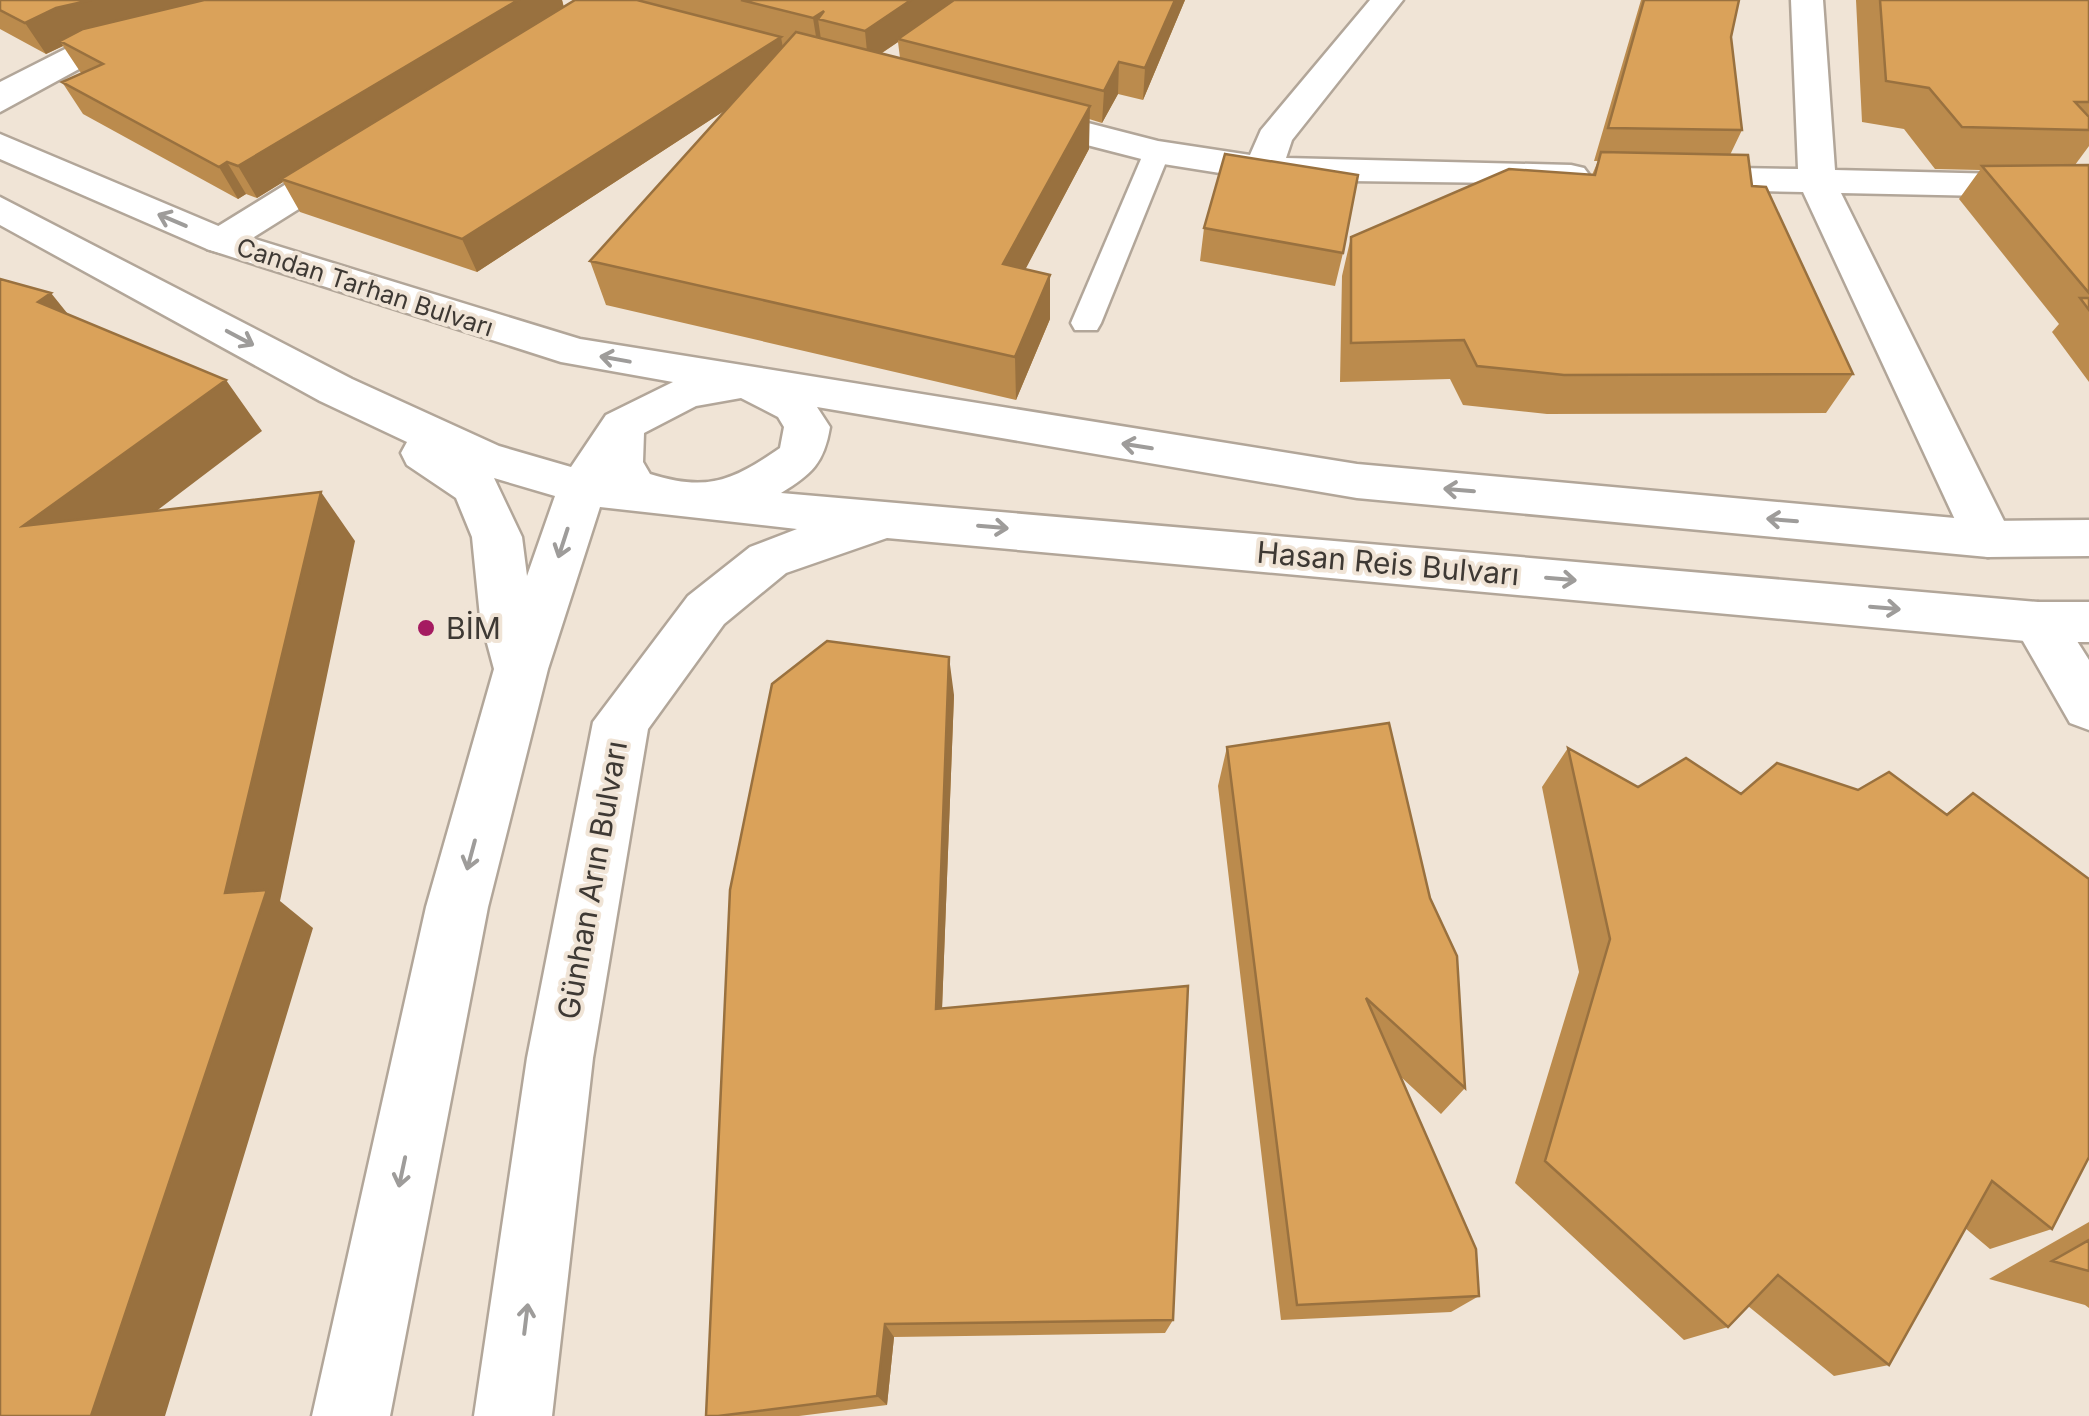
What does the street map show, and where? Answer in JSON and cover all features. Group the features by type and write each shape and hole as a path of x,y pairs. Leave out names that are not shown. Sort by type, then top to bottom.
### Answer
{"main road":[{"path":"0,101 8,92 89,50 290,0"},
{"path":"1264,169 1274,138 1388,0"},
{"path":"1807,0 1817,182 1988,539"},
{"path":"983,108 1157,152 1264,169 2089,187"},
{"path":"221,241 384,140"},
{"name":"Candan Tarhan Bulvarı","path":"0,145 221,241 576,352 746,383"},
{"path":"0,209 336,390 484,458 582,486 687,502 734,494 768,481 802,456"},
{"path":"621,722 665,632 802,456 807,427 794,406 746,383"},
{"path":"351,1416 457,907 521,669 582,486 622,426 662,399 695,389 746,383 1356,481 1988,539 2089,538"},
{"path":"336,390 476,488 497,537 506,617 521,669"},
{"path":"622,426 619,462 633,486 687,502"},
{"name":"Hasan Reis Bulvarı","path":"687,502 2063,622"},
{"name":"Günhan Arın Bulvarı","path":"513,1416 560,1058 621,722 706,610 768,560 842,532 923,521"},
{"path":"2063,622 2089,707"}],"lane":[{"path":"1086,323 1157,152"}],"building":[{"path":"0,0 91,0 56,8 25,23 0,10"},
{"path":"204,0 518,0 238,166 227,162 219,167 62,82 103,64 60,41 83,29"},
{"path":"575,0 637,0 781,37 462,239 281,179"},
{"path":"741,0 911,0 865,31 818,19 824,11 813,18"},
{"path":"954,0 1175,0 1145,68 1119,62 1104,91 898,39"},
{"path":"1644,0 1739,0 1731,37 1742,130 1608,128"},
{"path":"1880,0 2089,0 2089,102 2075,102 2089,117 2089,130 1962,127 1929,88 1886,81"},
{"path":"796,32 1090,106 1003,264 1050,275 1015,357 590,261"},
{"path":"1601,152 1748,155 1752,186 1766,187 1853,374 1564,375 1477,366 1464,340 1351,343 1351,237 1509,169 1595,175"},
{"path":"1225,154 1358,175 1343,253 1204,228"},
{"path":"2089,165 2089,293 1982,166"},
{"path":"0,279 51,293 38,302 226,380 23,526 321,492 225,893 267,890 91,1416 0,1416"},
{"path":"827,641 949,657 936,1009 1188,986 1173,1320 885,1324 877,1396 706,1416 730,890 772,684"},
{"path":"1389,723 1430,898 1457,956 1465,1088 1366,998 1476,1249 1479,1296 1297,1305 1227,747"},
{"path":"1568,748 1638,787 1686,758 1741,794 1777,763 1858,790 1889,772 1947,815 1973,793 2089,879 2089,1157 2052,1229 1992,1181 1889,1365 1778,1275 1728,1327 1545,1161 1610,939"},
{"path":"2089,1240 2089,1271 2052,1261"}],"place":[{"name":"BİM","path":"426,628"}]}
